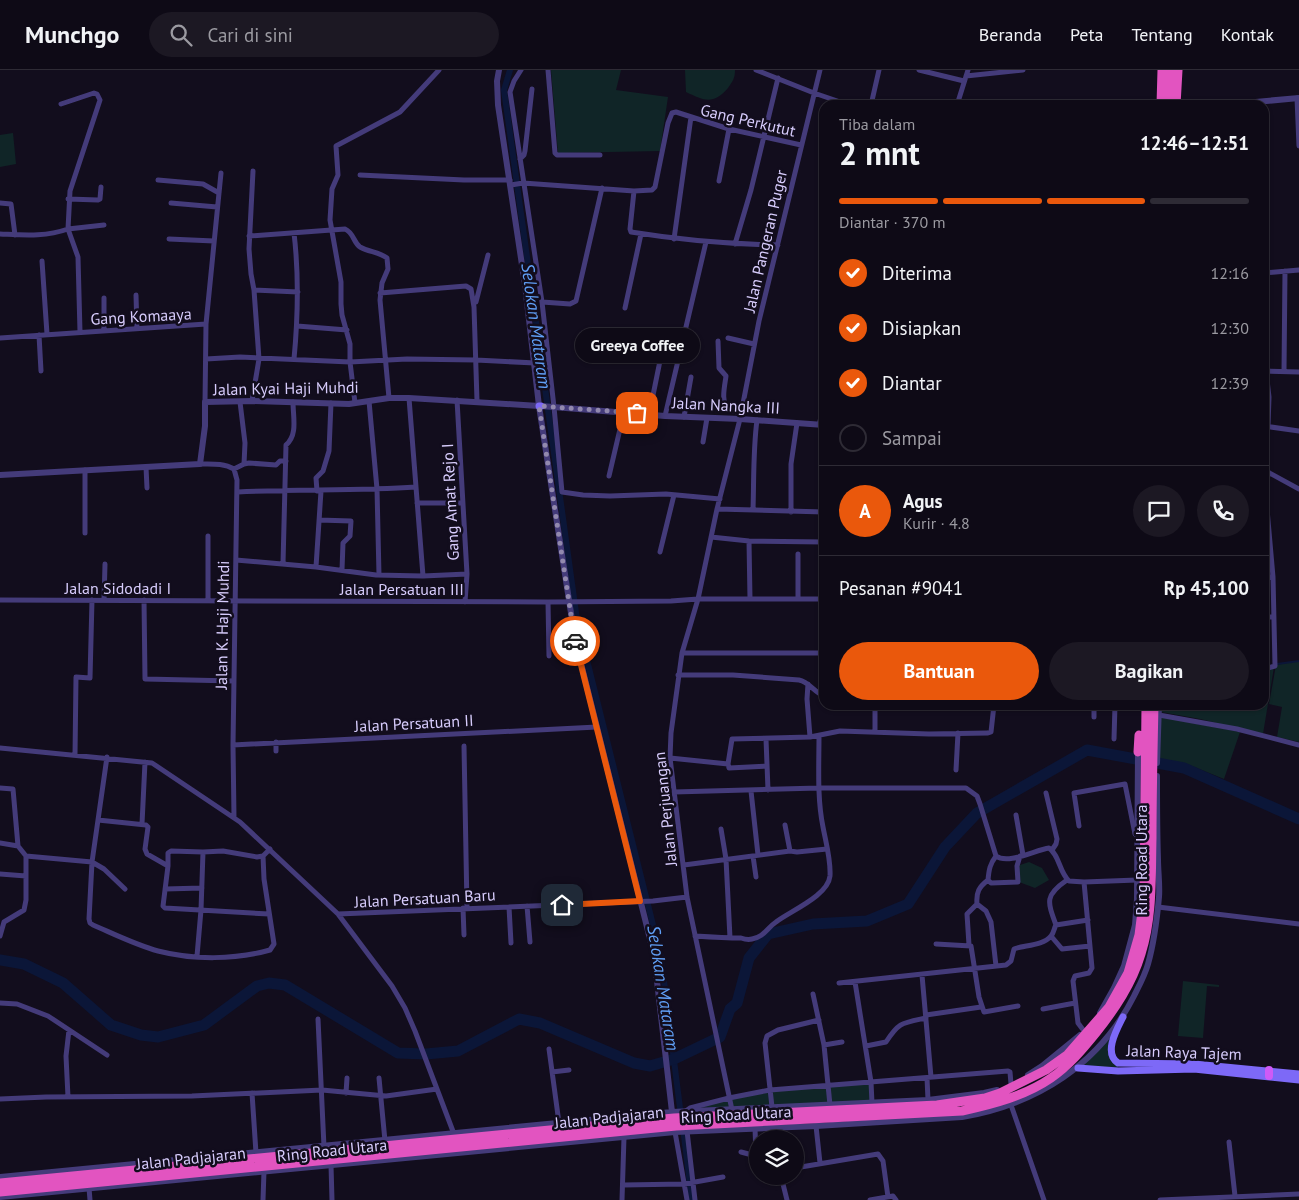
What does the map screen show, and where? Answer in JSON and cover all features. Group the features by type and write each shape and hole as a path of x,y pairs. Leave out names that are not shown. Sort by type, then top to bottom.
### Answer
{"highway":[{"path":"1156,100 1157,70"},
{"path":"1161,100 1162,70"},
{"path":"1169,100 1173,75"},
{"path":"1173,75 1176,100"},
{"name":"Ring Road Utara","path":"1142,710 1148,752"},
{"name":"Jalan Padjajaran","path":"0,1192 15,1193 230,1172 626,1130 642,1125 674,1122 900,1104 937,1105 985,1098 1024,1083 1067,1055 1110,1007 1128,973 1139,935 1142,916 1148,752 1146,710"},
{"name":"Jalan Padjajaran","path":"1148,752 1153,710"},
{"name":"Jalan Padjajaran","path":"686,1121 782,1124 962,1110 1002,1101 1051,1078 1086,1046 1116,1009 1134,975 1147,935 1155,846 1147,776"},
{"name":"Jalan Padjajaran","path":"0,1183 199,1161 583,1124 626,1130"}],"main road":[{"name":"Jalan Raya Tajem","path":"1123,1017 1113,1036 1114,1062 1194,1064 1269,1073 1299,1080"},
{"name":"Jalan Raya Tajem","path":"1078,1068 1118,1070 1194,1069 1299,1074"}],"street":[{"path":"355,403 350,362 350,344 341,304 341,282 331,230 330,201 332,189 338,175 336,146 400,112 439,70"},
{"path":"499,70 497,81 498,105 512,183 534,363 575,639 654,955 674,1122 695,1200"},
{"path":"521,70 510,92 542,302 562,492 583,495 627,496 661,493 720,499"},
{"path":"548,70 555,153 557,155 600,155"},
{"path":"756,70 767,72 814,94 833,100"},
{"name":"Jalan Pangeran Puger","path":"740,416 754,344 820,70"},
{"path":"872,100 879,70"},
{"path":"919,70 966,76 1023,70"},
{"path":"959,100 966,76"},
{"path":"735,244 751,190 778,78"},
{"path":"520,159 526,151 532,89"},
{"path":"61,104 94,93 97,94 100,100 68,198 68,229 78,257 80,332"},
{"path":"1269,101 1298,98 1299,146"},
{"path":"360,176 523,183 634,191 652,190 655,187 668,123 672,113 676,112 691,117"},
{"name":"Gang Perkutut","path":"674,239 691,117 730,129 801,145"},
{"path":"720,181 730,129"},
{"path":"252,401 258,359 249,236 253,171"},
{"path":"206,324 220,173"},
{"path":"158,180 203,184 219,193"},
{"path":"68,198 98,200 100,198 100,187"},
{"path":"542,302 570,304 576,301 602,188"},
{"path":"634,191 630,229 632,232 706,242 778,245"},
{"path":"0,203 11,204 15,235"},
{"path":"171,203 217,207"},
{"path":"0,234 53,234 68,229 104,225"},
{"path":"249,236 348,230 352,233 357,245 387,258 388,269 380,292 384,360 389,398"},
{"path":"294,232 298,263 297,326 294,360"},
{"path":"625,308 641,234"},
{"path":"169,239 214,241"},
{"path":"665,416 706,242"},
{"path":"474,307 488,255"},
{"path":"42,261 47,334"},
{"path":"1269,273 1299,270"},
{"path":"1284,371 1285,271"},
{"path":"380,292 466,286 472,289 478,401"},
{"path":"254,290 298,292"},
{"path":"136,296 137,329"},
{"path":"104,298 104,330"},
{"name":"Gang Komaaya","path":"0,338 206,324 205,402"},
{"path":"297,326 348,330"},
{"path":"39,335 41,370"},
{"path":"728,338 754,344"},
{"path":"718,341 719,368 726,376 725,405 740,416"},
{"path":"649,415 663,346"},
{"path":"206,359 240,357 350,362 407,359 534,363"},
{"path":"1269,371 1299,372"},
{"path":"684,417 691,377"},
{"name":"Jalan Kyai Haji Muhdi","path":"200,464 206,426 205,402 355,403 389,398 478,401"},
{"path":"409,398 423,576"},
{"name":"Gang Amat Rejo I","path":"457,400 467,574 465,602"},
{"path":"369,401 377,489 379,575"},
{"name":"Jalan Nangka III","path":"478,401 665,416 707,418 740,416 757,420 819,425"},
{"path":"240,402 245,443 244,464"},
{"path":"283,564 286,445 294,433 293,402"},
{"path":"316,567 319,491 316,478 322,471 329,451 331,403"},
{"path":"608,476 624,412"},
{"name":"Jalan Perjuangan","path":"732,1110 687,897 670,758 671,732 682,653 698,599 717,509 740,416"},
{"path":"702,442 707,418"},
{"path":"753,510 754,441 757,420"},
{"path":"791,512 792,464 797,423"},
{"path":"1269,426 1299,431"},
{"path":"0,475 200,464 223,464 234,469 244,464 276,465 280,461 286,462"},
{"path":"146,467 147,488"},
{"name":"Jalan K. Haji Muhdi","path":"234,469 238,480 233,745 234,817"},
{"path":"85,470 85,533"},
{"path":"1269,473 1299,489"},
{"path":"238,492 416,487"},
{"path":"660,552 674,495"},
{"path":"417,503 463,503"},
{"path":"717,509 819,512"},
{"path":"319,520 351,521 350,536 343,543 342,570"},
{"path":"1269,520 1274,577 1275,666 1269,668"},
{"path":"208,536 208,600"},
{"path":"711,537 749,541 819,542"},
{"path":"749,541 750,599"},
{"path":"798,554 798,599"},
{"path":"236,560 379,575 467,574"},
{"path":"104,600 105,564"},
{"path":"1269,578 1274,577"},
{"path":"570,602 819,599"},
{"name":"Jalan Sidodadi I","path":"0,600 236,601"},
{"path":"74,754 76,677 90,678 92,600"},
{"path":"144,600 145,679 234,681"},
{"name":"Jalan Persatuan III","path":"236,601 570,602"},
{"path":"548,602 549,656"},
{"path":"1269,616 1274,616"},
{"path":"682,653 819,653"},
{"path":"678,675 733,675 799,680 808,684 819,694"},
{"path":"808,684 807,699 810,737"},
{"path":"875,710 875,731"},
{"path":"728,764 732,739 810,737 840,731 929,734 990,732 994,710"},
{"path":"1094,710 1094,717"},
{"path":"1114,739 1115,710"},
{"name":"Ring Road Utara","path":"0,1177 199,1161 256,1153 560,1124 686,1121 732,1110 872,1103 900,1104 984,1093 1011,1084 1042,1066 1084,1031 1107,1001 1127,959 1136,917 1137,843 1147,776 1148,752 1159,710"},
{"path":"1159,715 1237,729 1299,745"},
{"name":"Jalan Persatuan II","path":"233,745 597,727"},
{"path":"956,770 958,733"},
{"path":"695,936 751,940 762,936 775,922 821,892 830,878 819,788 819,736"},
{"path":"766,739 768,790"},
{"path":"276,742 276,751"},
{"path":"464,746 464,935"},
{"name":"Jalan Persatuan Baru","path":"0,748 74,754 157,765 234,817 338,914 654,901 687,897"},
{"path":"107,758 92,862 90,923 156,950 197,956 225,957 266,951 273,948 274,944 264,879 263,856"},
{"path":"670,758 728,764 731,768 767,766"},
{"path":"142,824 145,762"},
{"path":"1079,826 1074,794 1125,784 1137,843"},
{"path":"0,788 13,789 18,846 26,856 26,906 20,913 4,922 0,936"},
{"path":"674,792 819,788 935,790 962,788 971,791 977,796 996,856 990,865 988,880 981,885 976,896 977,904 986,911 991,922 996,966"},
{"path":"751,791 756,876"},
{"path":"1046,793 1057,839 1052,850"},
{"path":"988,880 992,883 1018,882 1017,866 1022,855 1016,815"},
{"path":"98,820 142,824 148,827 146,854 168,866"},
{"path":"785,825 790,851"},
{"path":"720,829 726,859 730,938"},
{"path":"0,843 18,846"},
{"name":"Ring Road Utara","path":"686,1121 755,1128 782,1124 816,1126 962,1117 1011,1105 1052,1085 1078,1068 1123,1017 1148,965 1158,906 1155,846"},
{"path":"996,856 1005,859 1047,848 1052,850 1067,880"},
{"path":"269,914 164,908 163,906 170,851 222,851 257,857 263,856 270,849"},
{"path":"684,865 790,851 827,849"},
{"path":"197,956 203,852"},
{"path":"26,856 92,862 104,869 125,889"},
{"path":"0,874 26,876"},
{"path":"839,983 895,976 922,975 1010,963 1012,951 1015,948 1040,943 1051,936 1056,925 1048,900 1057,887 1067,880 1084,882 1137,880"},
{"path":"1084,882 1091,971 1074,978 1078,1023 1084,1031"},
{"path":"165,889 202,888"},
{"path":"562,892 562,905"},
{"path":"977,904 967,914 969,945 973,949 981,1006 984,1012 1018,1006"},
{"path":"527,906 530,942"},
{"path":"1158,906 1299,924"},
{"path":"509,907 511,943"},
{"path":"338,914 392,986 405,1008 454,1134"},
{"path":"1056,925 1088,920"},
{"path":"1051,936 1062,949 1090,946"},
{"path":"936,944 969,945"},
{"path":"922,975 929,1078 928,1100"},
{"path":"855,982 866,1046 872,1103"},
{"path":"813,994 824,1045 830,1105"},
{"path":"1043,1009 1076,1003"},
{"path":"0,1004 17,1004 38,1011 107,1055"},
{"path":"866,1046 884,1043 900,1024 926,1016 981,1006"},
{"path":"318,1019 324,1147"},
{"path":"772,1108 765,1043 766,1036 778,1030 819,1020"},
{"path":"68,1097 66,1056 69,1030"},
{"path":"824,1045 842,1042"},
{"path":"549,1049 560,1124"},
{"path":"552,1072 569,1070"},
{"path":"687,1200 689,1183 686,1121 690,1108 770,1090 1008,1071 1010,1072 1011,1084"},
{"path":"346,1093 347,1078"},
{"path":"379,1078 385,1140"},
{"path":"0,1099 192,1096 322,1090 380,1096 436,1089"},
{"path":"252,1093 256,1153"},
{"path":"1011,1105 1044,1200"},
{"name":"Ring Road Utara","path":"0,1196 230,1172 331,1165 626,1130 674,1122"},
{"path":"816,1126 820,1163"},
{"path":"622,1200 626,1130"},
{"path":"1229,1142 1236,1196"},
{"path":"740,1152 749,1154"},
{"path":"804,1166 878,1154 883,1161 888,1197"},
{"path":"331,1165 332,1200"},
{"path":"263,1200 264,1171"},
{"path":"623,1185 689,1183 723,1177"},
{"path":"783,1185 787,1200"},
{"path":"90,1188 90,1200"},
{"path":"1160,1200 1299,1194"},
{"path":"870,1200 893,1196 896,1200"}],"green space":[{"path":"551,70 621,70 616,90 668,97 660,151 558,153"},
{"path":"685,70 735,70 735,75 723,93 718,97 708,100 698,98 686,92"},
{"path":"13,133 16,164 0,167 0,135"},
{"path":"1299,661 1299,742 1277,737 1282,707 1269,704 1276,665"},
{"path":"1274,667 1269,697 1269,668"},
{"path":"1161,710 1267,710 1263,734 1161,712"},
{"path":"1160,717 1240,732 1224,779 1187,764 1159,762"},
{"path":"1029,862 1042,868 1049,880 1035,888 1019,882 1017,866"},
{"path":"1183,981 1219,985 1219,987 1207,986 1203,1038 1178,1036"},
{"path":"1119,1023 1111,1046 1119,1065 1117,1069 1082,1067"},
{"path":"871,1082 872,1103 690,1108 770,1090"}],"waterway":[{"name":"Selokan Mataram","path":"510,70 504,90 577,620 661,957 681,1116"},
{"path":"1277,664 1299,661"},
{"path":"0,960 24,964 63,983 111,1025 141,1035 158,1037 204,1025 257,986 269,983 285,985 398,1053 426,1054 458,1051 519,1019 540,1023 634,1063 650,1066 674,1059 720,1037 730,1009 737,1003 749,958 768,934 813,924 867,921 908,904 945,847 977,813 1087,750 1184,768 1299,819"},
{"name":"Selokan Mataram","path":"683,1128 692,1200"}],"way so far":[{"path":"575,641 539,406 637,413"}],"place":[{"name":"Greeya Coffee","path":"637,413"}],"route":[{"path":"562,905 640,901 575,641"}]}
